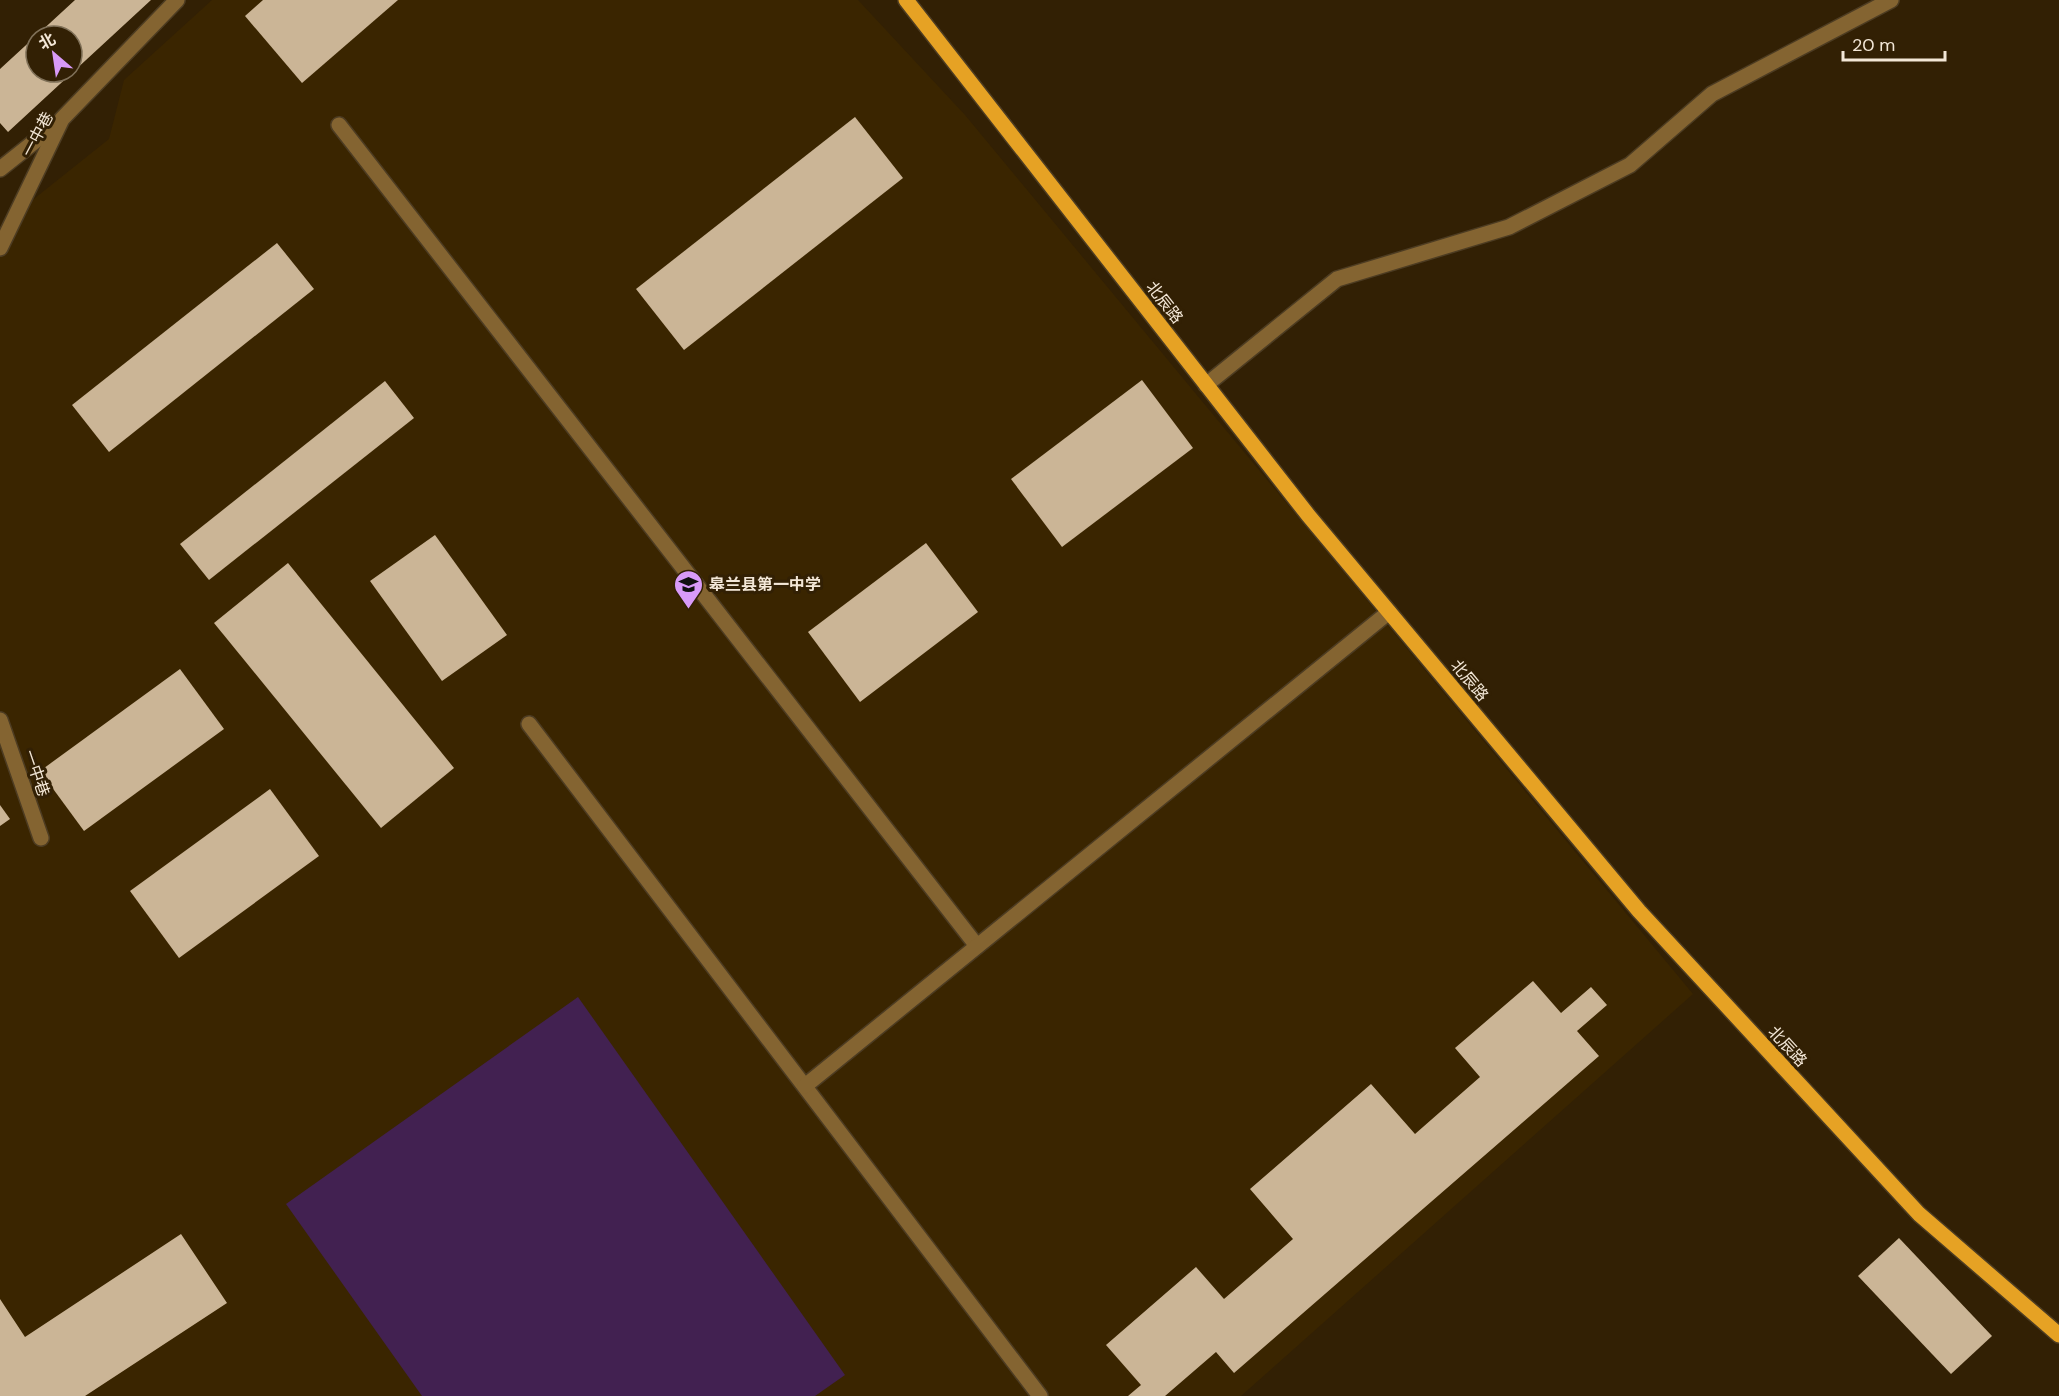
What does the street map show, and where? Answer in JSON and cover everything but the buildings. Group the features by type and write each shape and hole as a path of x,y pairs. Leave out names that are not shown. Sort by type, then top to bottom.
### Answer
{"main road":[{"name":"北辰路","path":"906,0 1308,515 1639,911 1911,1206 2059,1335"}],"street":[{"name":"一中巷","path":"0,248 62,119 177,0"},
{"path":"1206,385 1337,279 1509,227 1630,165 1712,94 1891,0"},
{"path":"0,169 62,119"},
{"path":"339,125 977,946"},
{"path":"805,1086 1389,612"},
{"name":"一中巷","path":"0,720 41,838"},
{"path":"529,724 1040,1396"}],"shaded area":[{"name":"皋兰县第一中学","path":"212,0 858,0 965,115 1693,994 1241,1396 0,1396 0,226 109,139 124,80"},
{"path":"578,997 845,1375 815,1396 422,1396 286,1204"}],"place":[{"name":"皋兰县第一中学","path":"688,610"}]}
